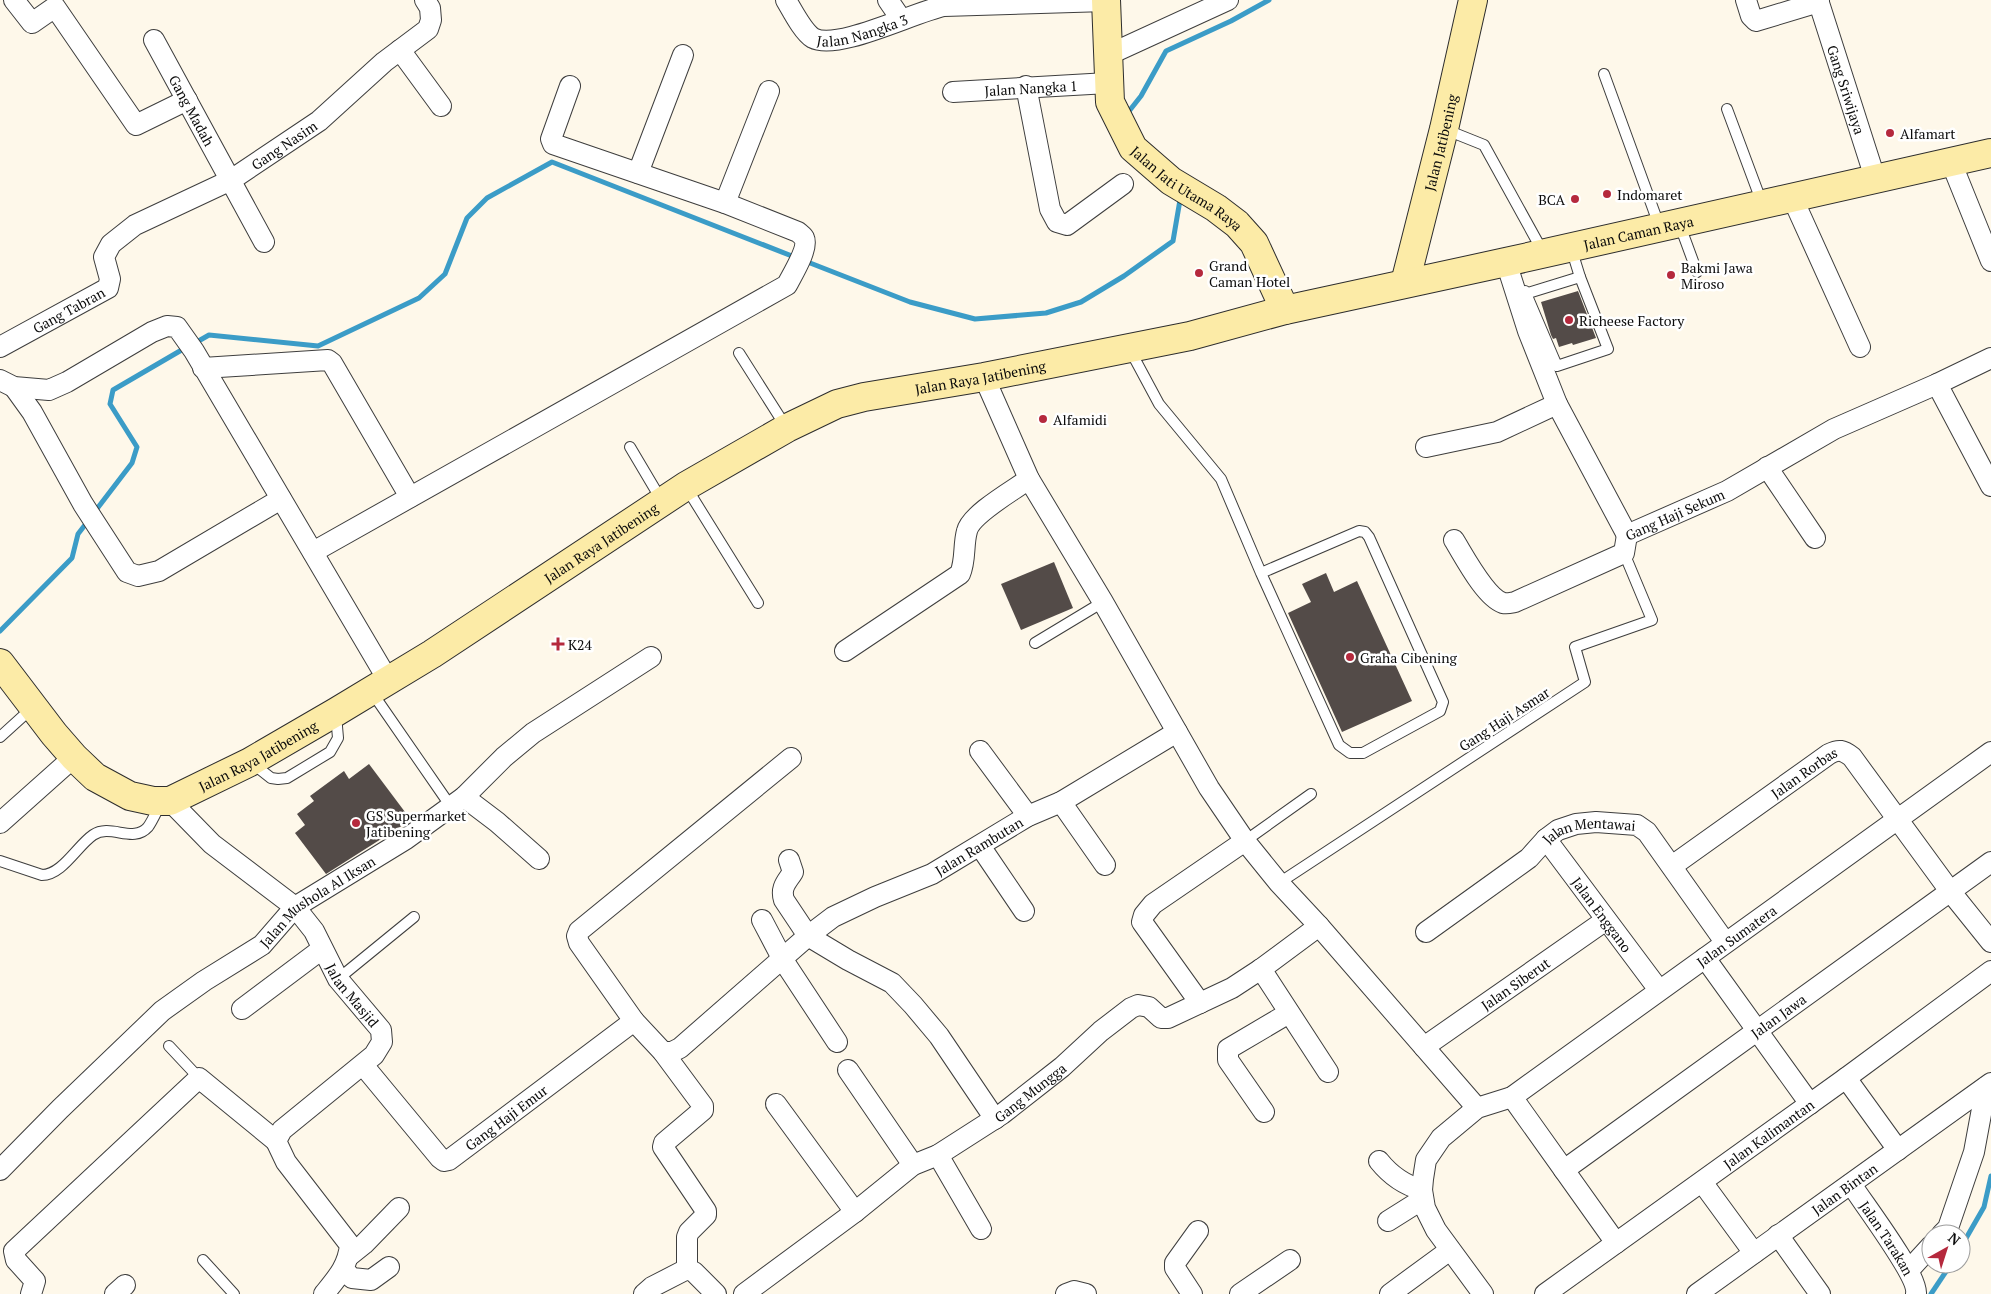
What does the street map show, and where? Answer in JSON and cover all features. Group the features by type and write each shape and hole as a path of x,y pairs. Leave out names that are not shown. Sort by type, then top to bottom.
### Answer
{"main road":[{"name":"Jalan Jati Utama Raya","path":"1106,0 1109,93 1133,148 1171,181 1216,208 1237,224 1254,243 1285,310"},
{"name":"Jalan Jatibening","path":"1404,283 1444,128 1473,0"},
{"name":"Jalan Caman Raya","path":"1285,310 1991,153"},
{"name":"Jalan Raya Jatibening","path":"166,802 250,762 336,712 432,654 686,486 787,428 837,404 864,397 984,377 1190,336 1285,310"},
{"path":"0,664 74,758 95,776 130,796 166,802"}],"street":[{"path":"14,0 32,23 55,7 136,124 187,100"},
{"name":"Gang Nasim","path":"104,257 111,244 135,225 231,180 319,121 351,91 428,29 431,20 430,8 425,0"},
{"name":"Jalan Nangka 3","path":"786,0 806,31 812,37 826,41 885,27 901,19 944,6 1106,0"},
{"path":"888,0 901,19"},
{"path":"1108,55 1228,0"},
{"path":"1746,0 1751,16 1756,21 1818,1"},
{"name":"Gang Sriwijaya","path":"1818,1 1875,178"},
{"name":"Gang Madah","path":"154,40 264,242"},
{"path":"400,50 441,106"},
{"path":"638,173 683,56"},
{"path":"313,552 787,285 797,268 806,245 804,238 798,232 725,202 553,144 552,139 570,86"},
{"path":"1026,86 1050,210 1057,222 1068,225 1123,184"},
{"name":"Jalan Nangka 1","path":"953,92 1026,86 1109,93"},
{"path":"725,202 769,91"},
{"path":"1951,162 1991,260"},
{"path":"1792,197 1860,347"},
{"name":"Gang Tabran","path":"0,347 108,288 110,279 104,257"},
{"name":"Gang Haji Sekum","path":"1511,261 1528,331 1557,404 1626,544 1727,491 1834,429 1991,358"},
{"path":"7,384 49,390 67,382 152,332 167,326 177,327 194,351 313,552 379,685"},
{"path":"194,351 328,360 332,363 410,497"},
{"path":"984,377 1029,479 1103,602 1208,788 1245,841 1279,883 1319,926 1477,1108 1441,1138 1432,1150 1426,1160 1422,1194 1425,1208 1436,1230 1483,1294"},
{"path":"7,384 32,412 83,504 127,572 138,576 158,570 281,499"},
{"path":"1937,384 1991,486"},
{"path":"1426,446 1497,432 1557,404"},
{"path":"1767,468 1815,538"},
{"path":"845,651 960,574 963,567 967,530 972,520 1029,479"},
{"path":"1454,540 1489,592 1498,601 1505,604 1515,602 1626,544"},
{"name":"Jalan Mushola Al Iksan","path":"0,1170 79,1090 162,1011 262,945 295,907 406,839 533,733 651,657"},
{"name":"Jalan Rambutan","path":"664,1052 672,1052 680,1048 783,960 808,936 833,917 875,897 932,874 1028,816 1061,802 1177,732"},
{"name":"Jalan Rorbas","path":"1672,866 1837,750 1844,750 1852,757 1950,891"},
{"path":"980,751 1028,816"},
{"name":"Jalan Sumatera","path":"1477,1108 1512,1097 1991,752"},
{"path":"0,823 74,758"},
{"path":"687,1269 687,1237 689,1232 706,1215 706,1211 663,1146 664,1143 703,1110 704,1106 664,1052 634,1021 577,936 579,931 791,758"},
{"path":"455,798 497,822 539,859"},
{"name":"Jalan Masjid","path":"166,802 212,844 295,907 314,931 338,978 381,1030 382,1042 374,1055 282,1130 276,1141"},
{"path":"1061,802 1105,865"},
{"name":"Jalan Mentawai","path":"1426,932 1529,858 1546,838 1558,830 1576,824 1604,822 1637,825 1647,832 1726,942"},
{"name":"Jalan Enggano","path":"1546,838 1659,990"},
{"path":"1200,1003 1142,922 1144,915 1153,904 1245,841"},
{"path":"980,846 1024,911"},
{"path":"789,860 793,872 783,886 782,893 784,900 808,936 892,983 939,1036 996,1119"},
{"name":"Jalan Jawa","path":"1564,1170 1991,862"},
{"path":"1950,891 1991,942"},
{"path":"762,920 783,960 837,1042"},
{"name":"Jalan Siberut","path":"1424,1047 1606,920"},
{"name":"Gang Mungga","path":"744,1294 855,1212 913,1165 938,1155 996,1119 1062,1067 1101,1030 1131,1008 1138,1005 1150,1007 1161,1018 1165,1019 1232,988 1319,926"},
{"path":"242,1008 322,949"},
{"path":"1705,958 1810,1104"},
{"path":"1261,969 1328,1072"},
{"name":"Jalan Kalimantan","path":"1545,1294 1991,972"},
{"path":"1264,1112 1228,1060 1228,1049 1289,1013"},
{"name":"Gang Haji Emur","path":"363,1065 440,1158 449,1160 634,1021"},
{"path":"848,1070 913,1165"},
{"path":"31,1294 35,1281 16,1260 14,1251 199,1078 276,1141 286,1162 350,1245 346,1263 352,1278 371,1280 389,1267"},
{"path":"1846,1078 1898,1150"},
{"path":"1949,1224 1974,1152 1989,1085"},
{"name":"Jalan Bintan","path":"1704,1292 1754,1253 1989,1085"},
{"path":"1512,1097 1616,1243"},
{"path":"776,1104 855,1212"},
{"path":"938,1155 981,1229"},
{"path":"1379,1161 1392,1175 1422,1194"},
{"path":"1702,1182 1754,1253"},
{"name":"Jalan Tarakan","path":"1851,1184 1909,1270 1917,1290 1916,1294"},
{"path":"1388,1221 1422,1194"},
{"path":"324,1294 346,1263 399,1208"},
{"path":"1192,1294 1175,1268 1175,1264 1198,1230"},
{"path":"1778,1236 1820,1294"},
{"path":"1390,1294 1450,1250"},
{"path":"1909,1270 1921,1257"},
{"path":"1240,1294 1290,1260"},
{"path":"644,1294 652,1287 687,1269"},
{"path":"687,1269 694,1272 716,1294"},
{"path":"1066,1294 1074,1291 1086,1294"}],"lane":[{"path":"1604,74 1669,224 1697,272"},
{"path":"1727,109 1762,204"},
{"path":"1444,128 1484,145 1544,253"},
{"path":"1511,261 1557,366 1608,349 1570,247"},
{"path":"1526,294 1580,277"},
{"path":"1129,348 1160,404 1220,479 1261,573 1344,750 1354,754 1363,753 1440,711 1443,702 1369,537 1365,532 1359,531 1261,573"},
{"path":"739,354 787,428"},
{"path":"630,447 662,501"},
{"path":"686,486 758,603"},
{"name":"Gang Haji Asmar","path":"1279,883 1585,682 1575,647 1652,620 1626,544"},
{"path":"1035,643 1103,602"},
{"path":"379,685 455,798"},
{"path":"0,736 32,707"},
{"path":"1245,841 1311,794"},
{"path":"0,861 47,875 75,854 95,834 115,831 136,835 140,833 148,827 166,802"},
{"path":"338,978 414,917"},
{"path":"169,1046 199,1078"},
{"path":"203,1260 234,1294"}],"building":[{"name":"Richeese Factory","path":"1578,291 1596,338 1559,347 1556,338 1553,339 1551,335 1541,302"},
{"path":"1054,562 1073,608 1021,630 1001,584"},
{"name":"Graha Cibening","path":"1326,573 1334,592 1357,581 1412,701 1342,732 1288,613 1311,602 1302,584"},
{"name":"GS Supermarket Jatibening","path":"369,764 411,820 326,874 295,833 305,825 297,814 314,801 310,796 344,771 349,779"}],"waterway":[{"path":"1126,115 1141,96 1166,51 1231,21 1269,0"},
{"path":"195,343 209,335 318,346 419,298 445,274 467,218 487,198 552,162 797,258"},
{"path":"805,261 910,302 975,319 1046,313 1081,302 1124,276 1173,241 1180,200 1177,198"},
{"path":"93,514 132,463 137,447 110,404 113,390 185,348"},
{"path":"0,631 72,558 78,534 88,521"},
{"path":"1971,1230 1984,1207 1991,1176"},
{"path":"1931,1294 1944,1274"}],"place":[{"name":"Alfamart","path":"1890,133"},
{"name":"Indomaret","path":"1607,194"},
{"name":"BCA","path":"1575,199"},
{"name":"Grand Caman Hotel","path":"1199,273"},
{"name":"Bakmi Jawa Miroso","path":"1671,275"},
{"name":"Richeese Factory","path":"1569,320"},
{"name":"Alfamidi","path":"1043,419"},
{"name":"K24","path":"558,644"},
{"name":"Graha Cibening","path":"1350,657"},
{"name":"GS Supermarket Jatibening","path":"356,823"}]}
